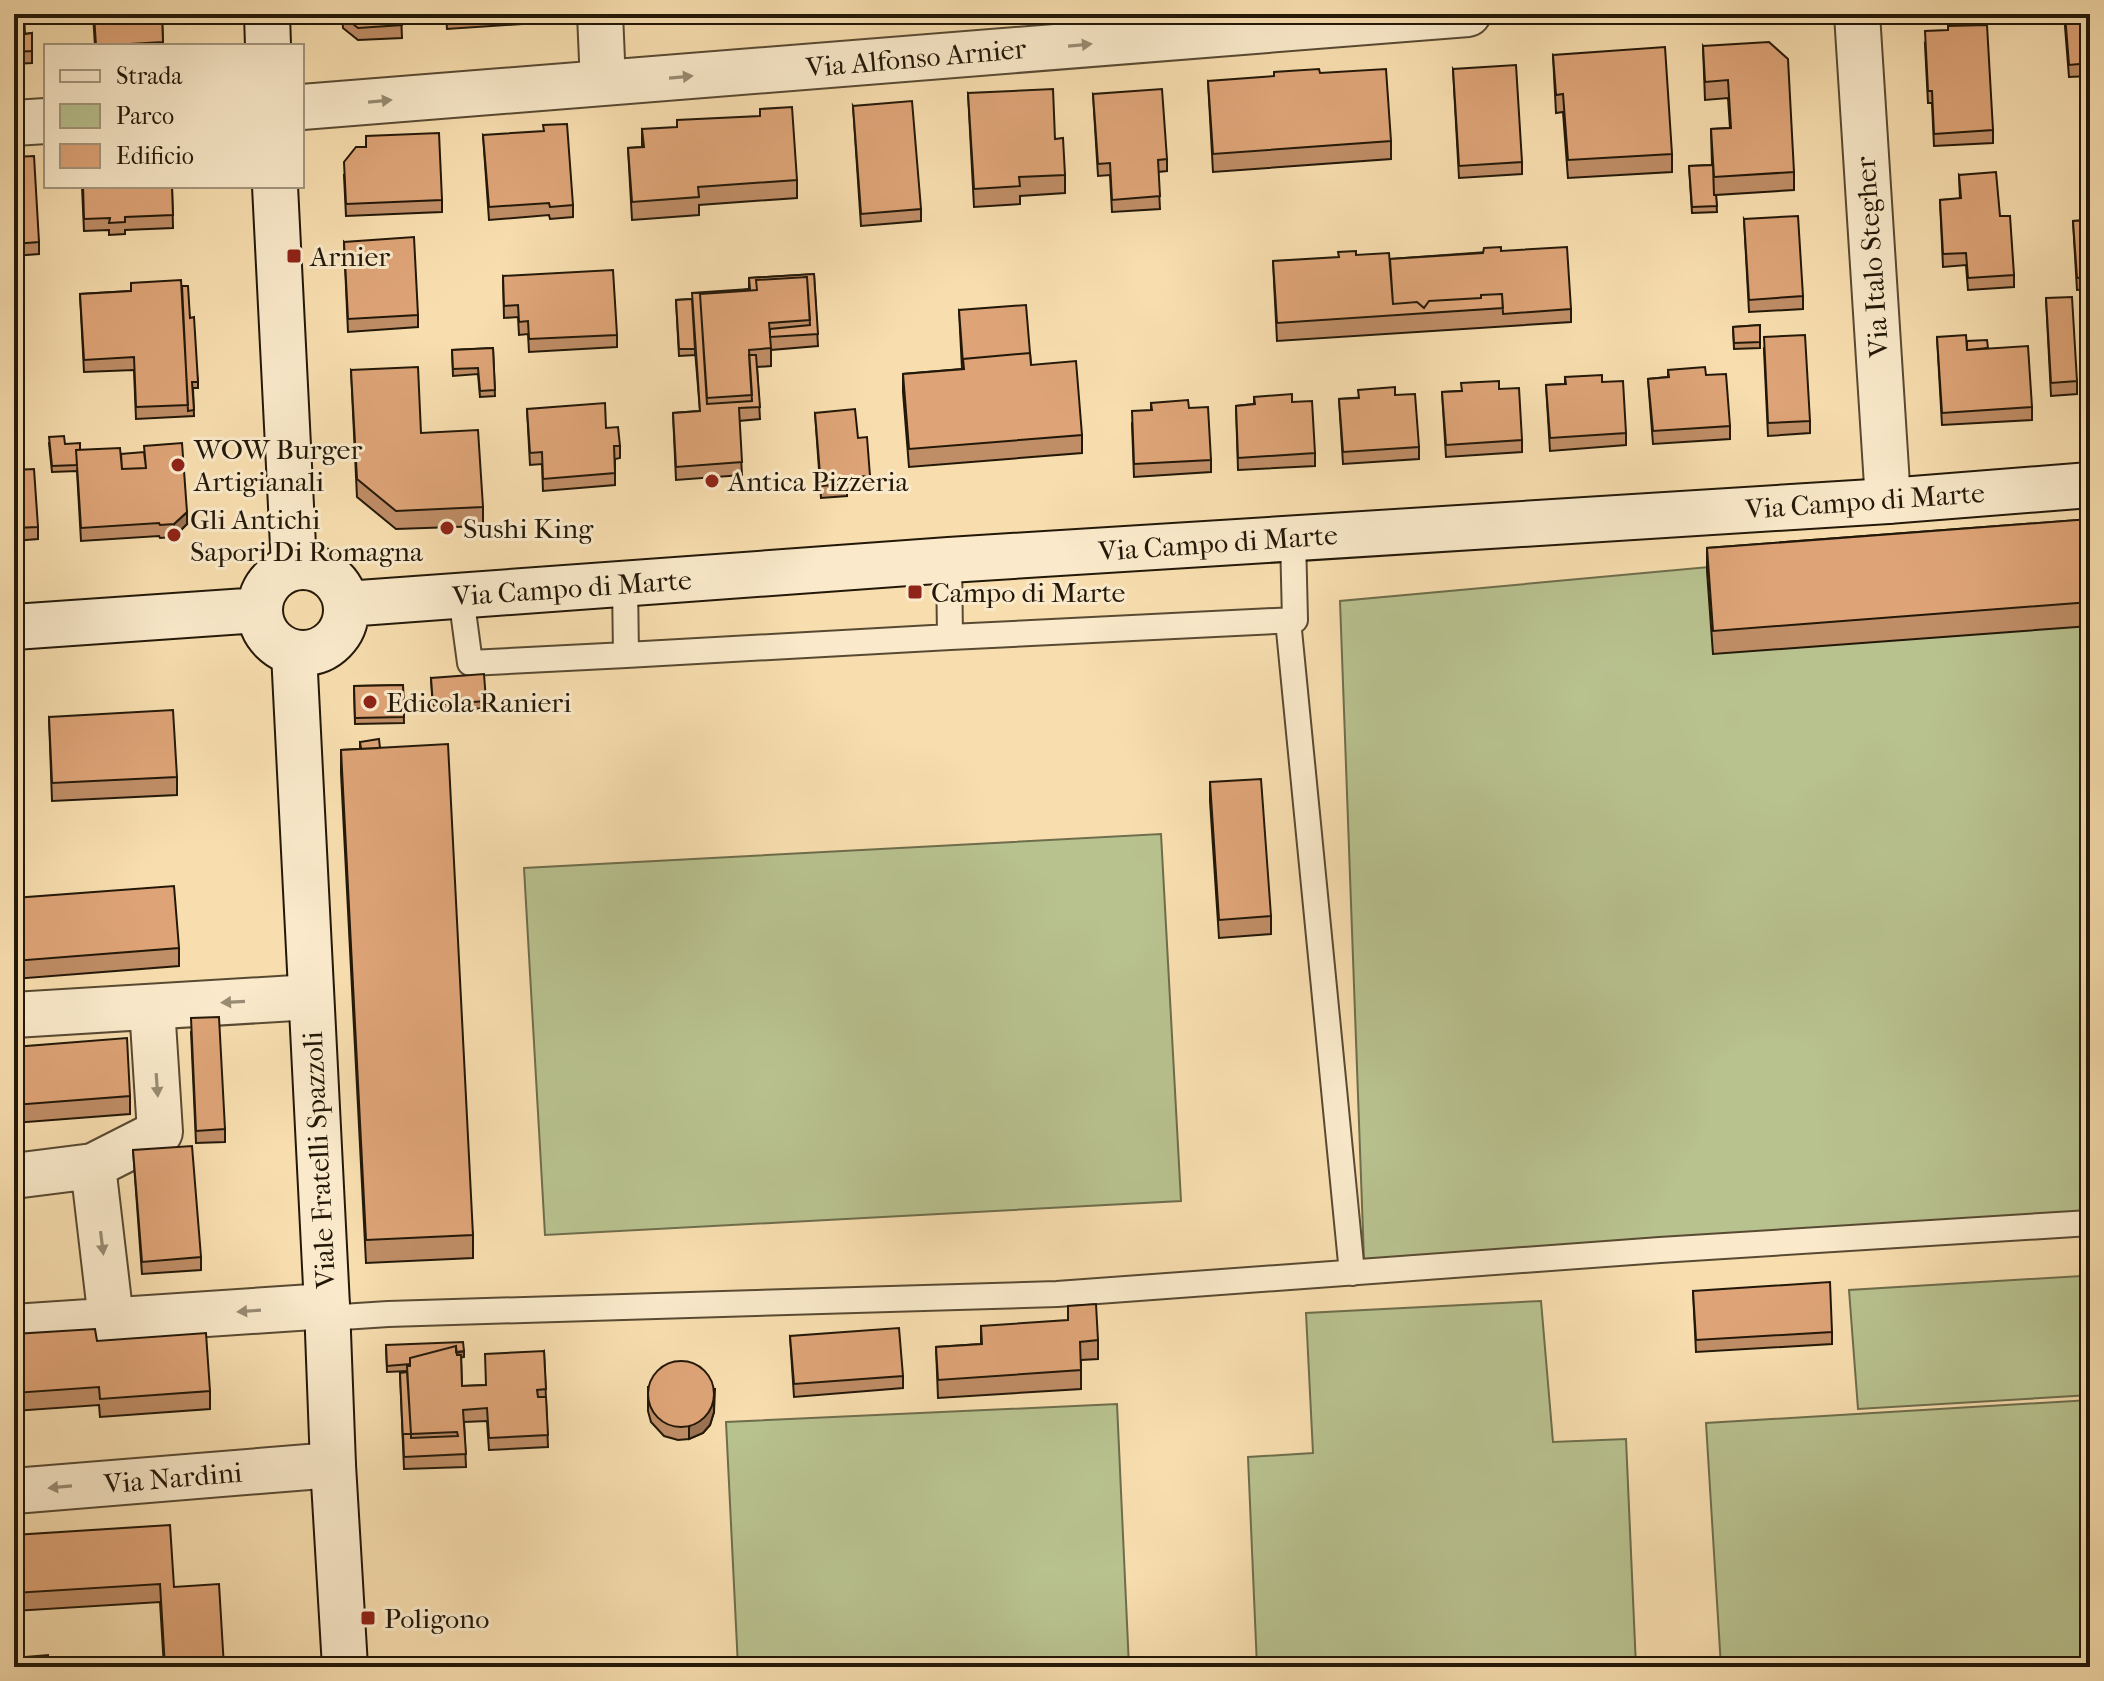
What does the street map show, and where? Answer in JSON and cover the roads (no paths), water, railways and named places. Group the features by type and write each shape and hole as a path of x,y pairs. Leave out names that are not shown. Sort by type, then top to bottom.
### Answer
{"street":[{"path":"267,14 268,44"},
{"path":"600,14 603,83"},
{"name":"Via Alfonso Arnier","path":"304,107 1468,14"},
{"name":"Via Italo Stegher","path":"1857,14 1888,501"},
{"path":"14,123 44,121"},
{"path":"275,188 294,566"},
{"name":"Via Campo di Marte","path":"346,604 949,560 1888,501 2090,485"},
{"path":"294,566 320,570 332,578 342,590 346,604 346,618 341,631 321,650 307,653 294,653 269,638 259,610 268,584 278,574 294,566"},
{"path":"14,627 259,610"},
{"name":"Viale Fratelli Spazzoli","path":"294,653 345,1667"},
{"path":"14,1015 311,997"},
{"path":"14,1176 93,1166 160,1132 152,1007"},
{"path":"93,1166 111,1320"},
{"path":"14,1327 327,1312"},
{"name":"Via Nardini","path":"14,1491 333,1465"}],"lane":[{"path":"461,596 470,663 1295,620 1293,538"},
{"path":"949,560 950,637"},
{"path":"625,584 626,655"},
{"path":"1288,620 1352,1273"},
{"path":"327,1312 388,1314 1057,1294 1660,1250 2090,1223"}],"place":[{"name":"Arnier","path":"294,256"},
{"name":"WOW Burger Artigianali","path":"178,465"},
{"name":"Antica Pizzeria","path":"712,481"},
{"name":"Sushi King","path":"447,528"},
{"name":"Gli Antichi Sapori Di Romagna","path":"174,535"},
{"name":"Campo di Marte","path":"915,592"},
{"name":"Edicola Ranieri","path":"370,702"},
{"name":"Poligono","path":"368,1618"}]}
